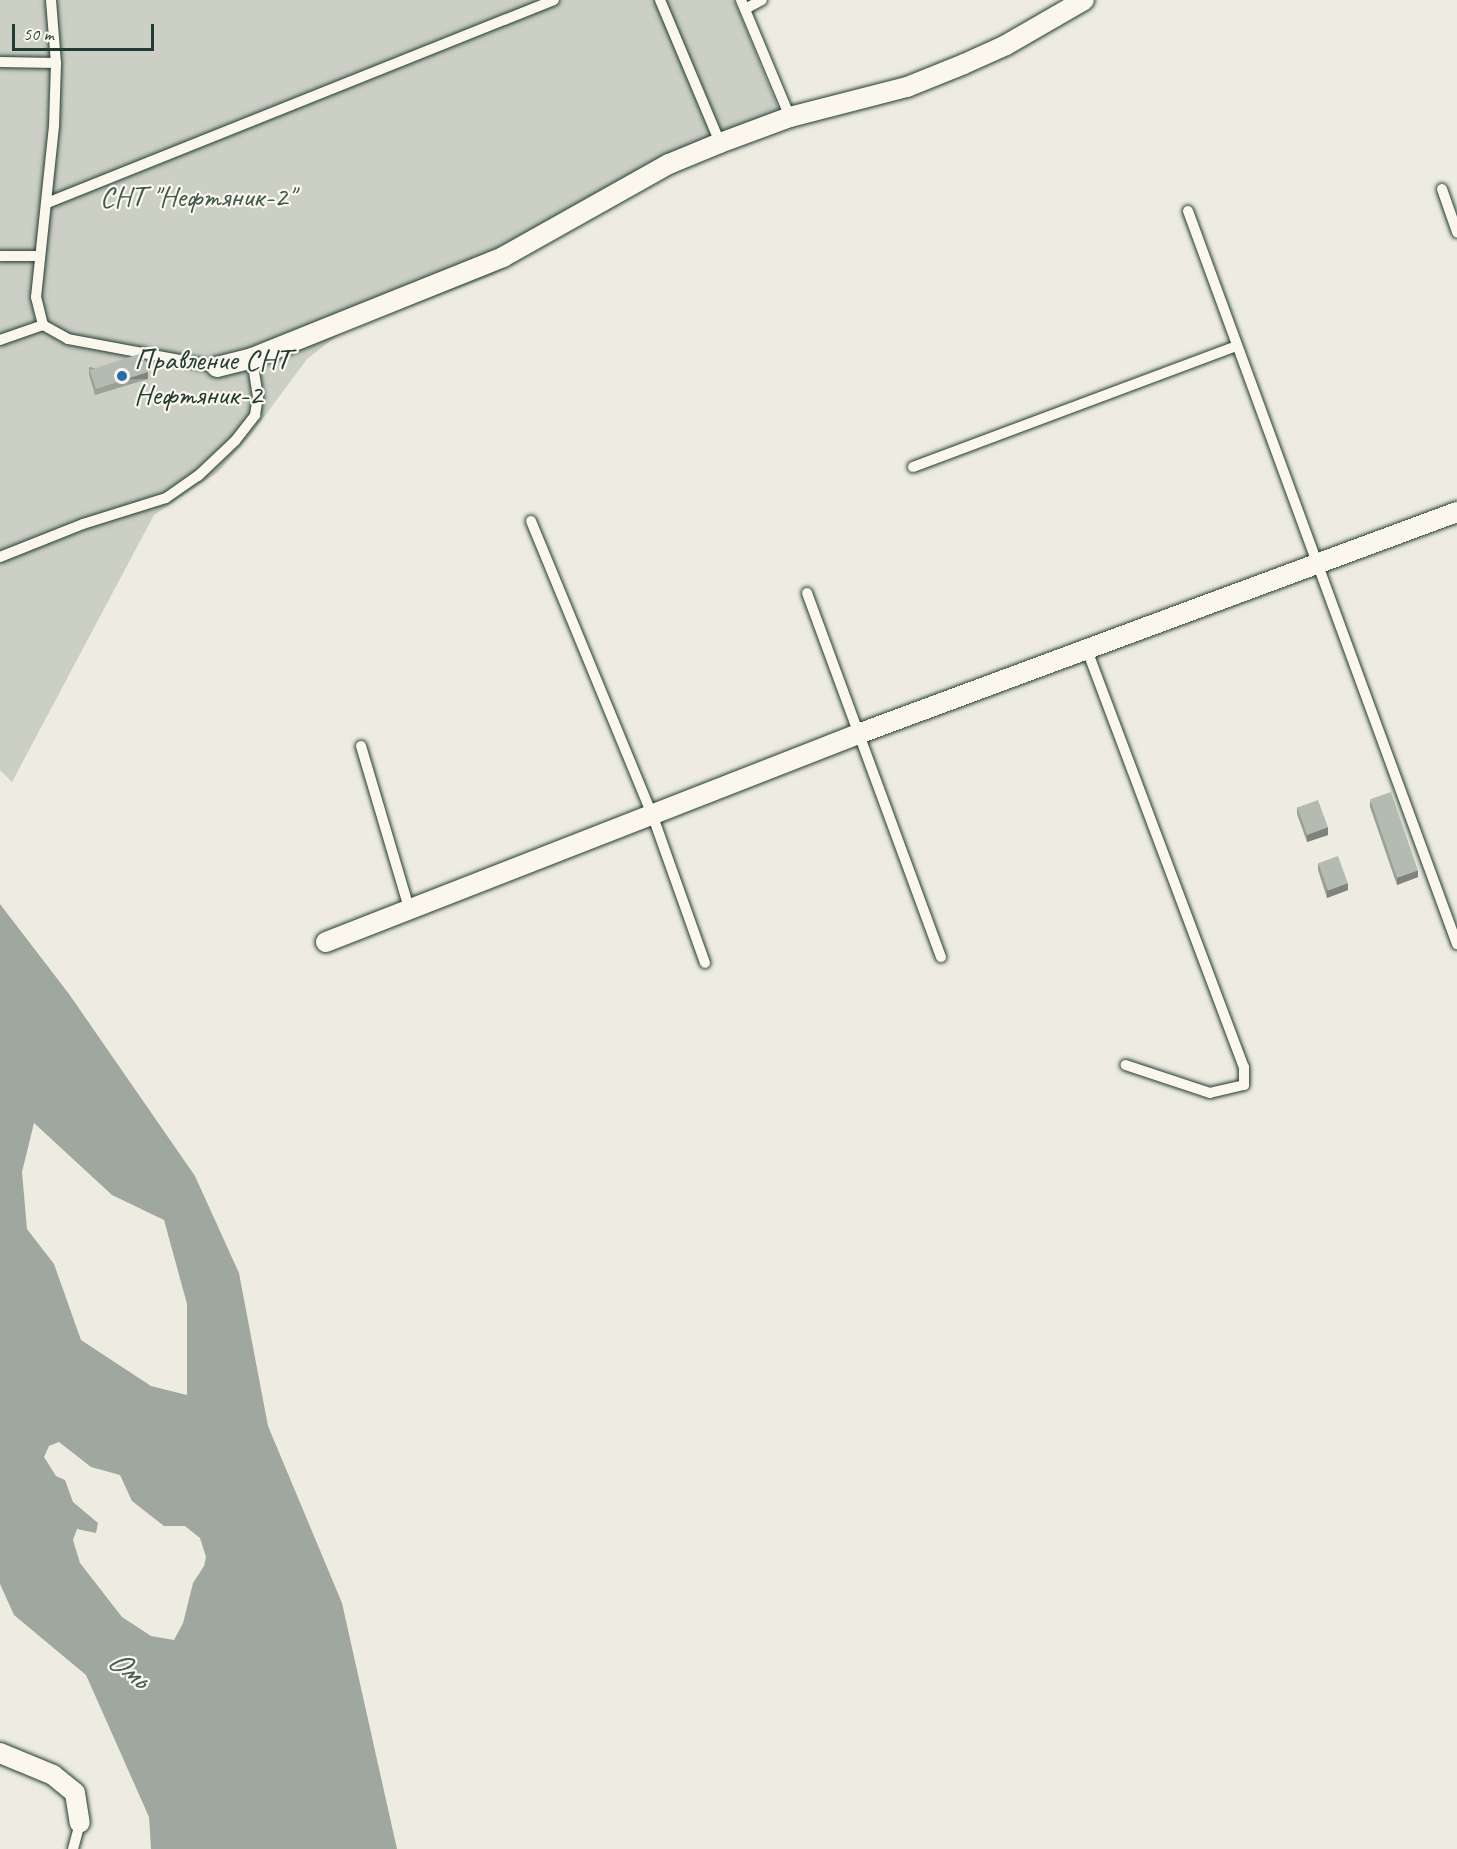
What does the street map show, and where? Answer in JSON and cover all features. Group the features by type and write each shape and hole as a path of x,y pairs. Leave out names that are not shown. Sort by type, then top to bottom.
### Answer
{"street":[{"path":"217,368 252,358 503,257 669,164 720,142 789,117 907,87 955,68 1006,45 1084,0"},
{"path":"326,942 858,734 1457,512"},
{"path":"0,1753 53,1775 75,1793 80,1823"}],"lane":[{"path":"43,326 36,297 38,255 47,203 56,63 51,0"},
{"path":"47,203 554,0"},
{"path":"660,0 720,142"},
{"path":"762,0 743,4 789,117"},
{"path":"0,62 56,63"},
{"path":"1442,189 1457,232"},
{"path":"1188,211 1457,944"},
{"path":"0,256 38,255"},
{"path":"0,340 43,326 69,339 217,368"},
{"path":"913,467 1236,346"},
{"path":"0,557 83,524 166,498 198,476 235,441 255,415 258,397 252,358"},
{"path":"531,521 652,814 705,963"},
{"path":"807,593 941,957"},
{"path":"1087,650 1244,1067 1244,1085 1210,1093 1126,1065"},
{"path":"361,746 409,908"},
{"path":"73,1849 80,1823"}],"green space":[{"name":"СНТ \"Нефтяник-2\"","path":"0,0 734,0 785,125 672,171 493,275 342,332 307,359 250,436 218,472 154,515 12,782 0,770"}],"water":[{"name":"Омь","path":"0,904 69,994 195,1176 239,1273 268,1426 342,1603 397,1849 151,1849 149,1817 86,1675 14,1615 0,1584","holes":["34,1123 112,1195 164,1220 187,1304 187,1395 151,1386 81,1340 54,1264 27,1229 22,1172","59,1442 91,1467 120,1475 132,1501 164,1526 185,1526 200,1538 206,1557 204,1566 193,1583 183,1623 174,1640 151,1636 122,1617 80,1563 73,1540 77,1529 96,1533 98,1523 73,1502 65,1480 56,1476 44,1457 49,1446"]}],"building":[{"path":"142,353 148,372 96,389 90,370"},
{"path":"1391,792 1418,870 1397,878 1370,799"},
{"path":"1318,800 1328,827 1307,835 1297,808"},
{"path":"1338,856 1348,883 1328,890 1318,863"}],"place":[{"name":"Правление СНТ Нефтяник-2","path":"122,376"}]}
